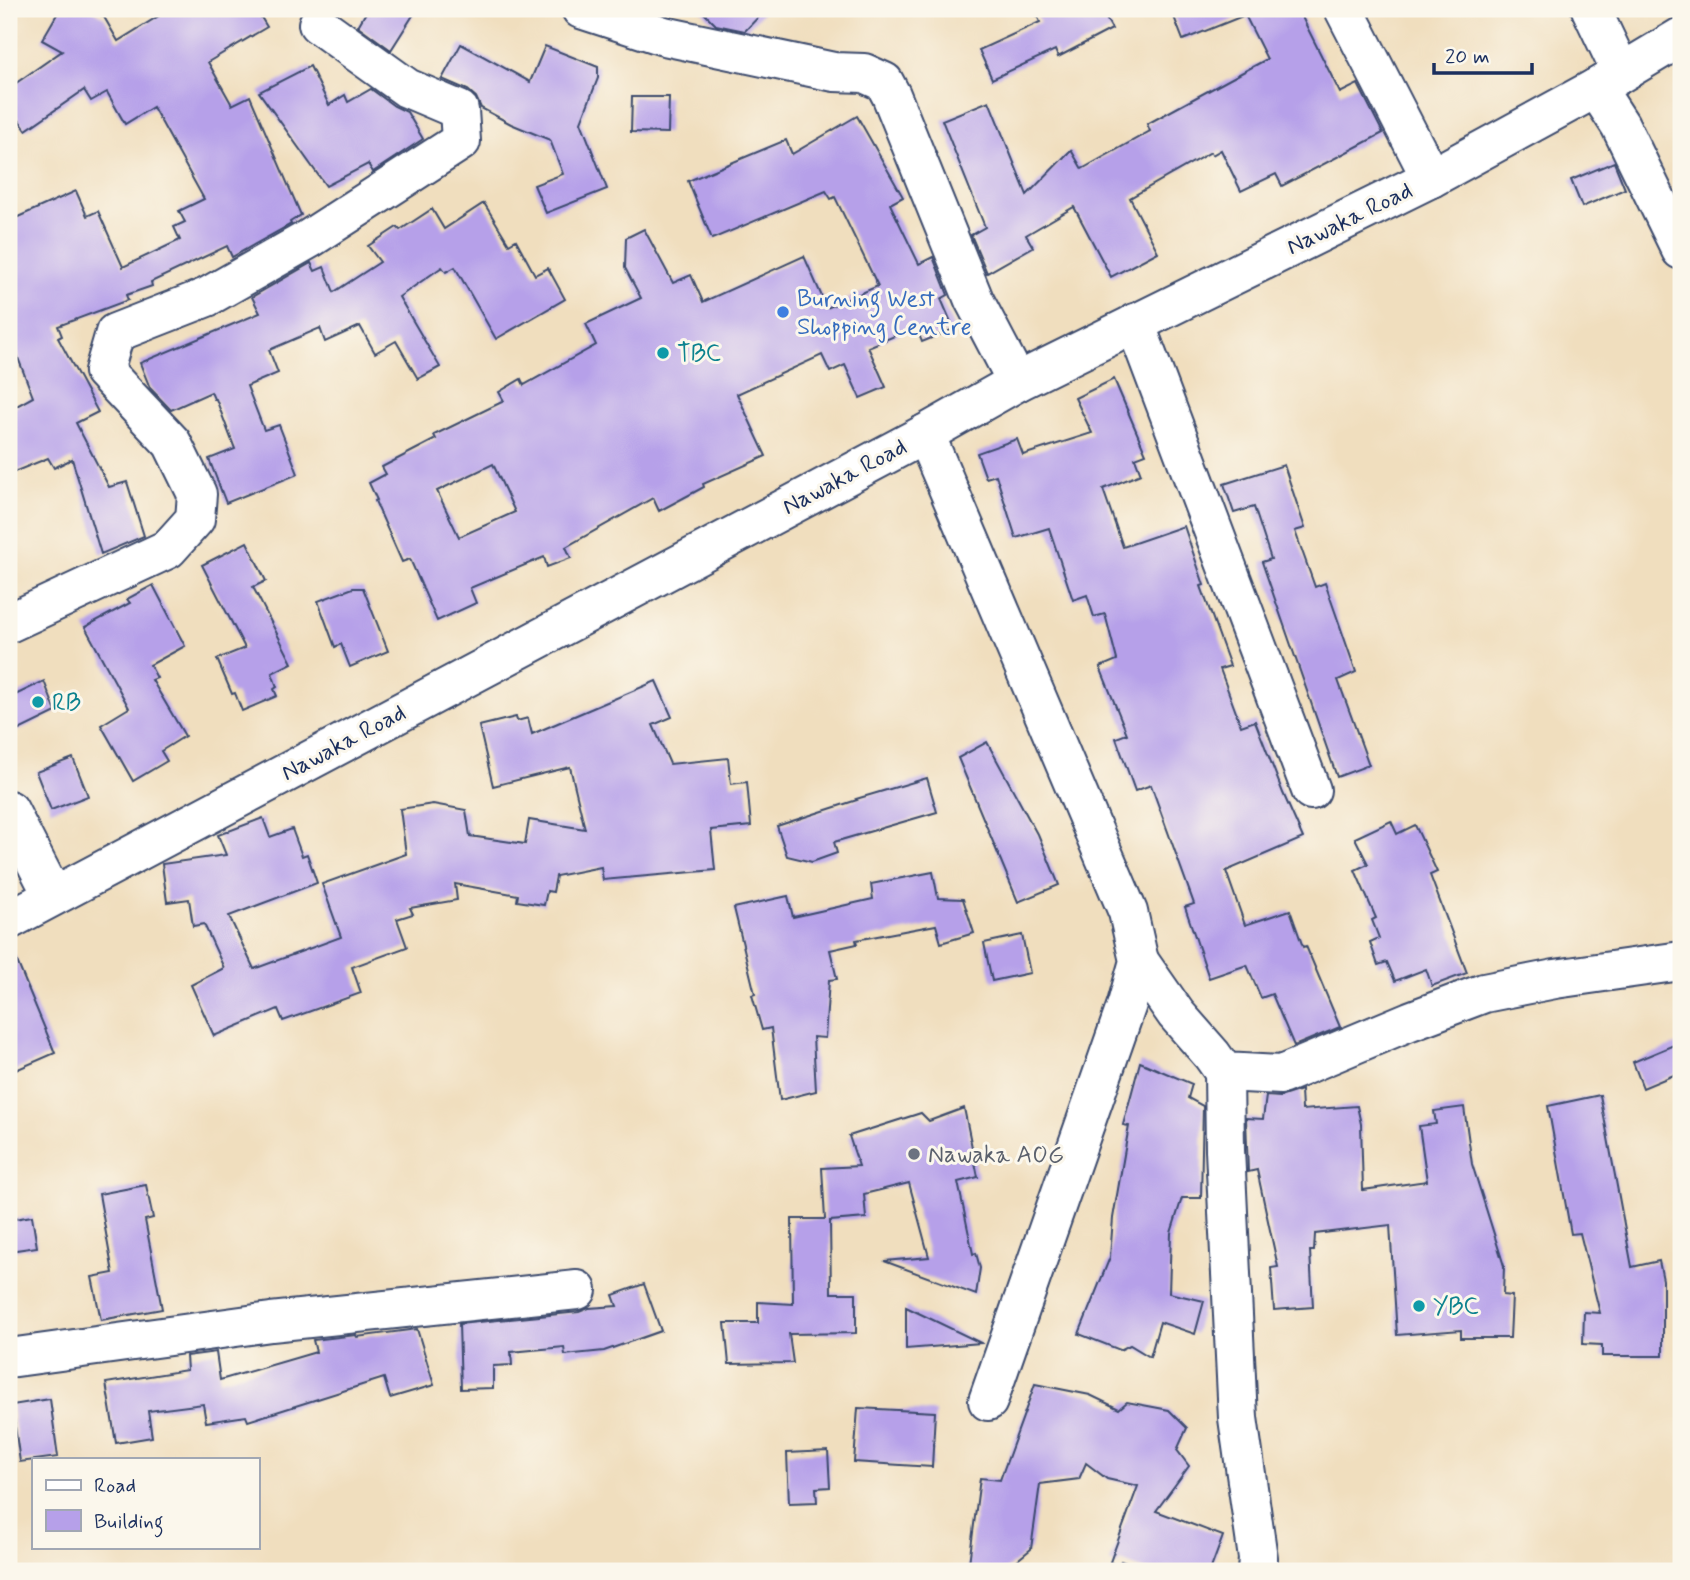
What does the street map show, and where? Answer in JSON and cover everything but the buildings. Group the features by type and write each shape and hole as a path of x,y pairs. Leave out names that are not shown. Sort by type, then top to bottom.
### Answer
{"street":[{"path":"581,9 664,36 834,72 864,73 884,82 974,300 1017,382"},
{"path":"1344,9 1431,178"},
{"path":"1591,9 1620,125 1681,250"},
{"path":"9,623 168,549 195,519 197,494 172,443 104,371 114,333 207,297 309,239 461,141 459,110 407,88 318,24"},
{"name":"Nawaka Road","path":"9,920 1017,382 1431,178 1681,37"},
{"path":"1135,323 1311,790"},
{"path":"925,433 1128,912 1139,961 1176,1014 1224,1072 1225,1150 1238,1418 1258,1558 1257,1571"},
{"path":"9,810 53,896"},
{"path":"988,1401 1127,1004 1139,961"},
{"path":"1224,1072 1281,1075 1484,993 1555,979 1681,961"},
{"path":"9,1359 271,1321 577,1290"}],"place":[{"name":"Burning West Shopping Centre","path":"783,312"},
{"name":"TBC","path":"663,353"},
{"name":"RB","path":"38,702"},
{"name":"Nawaka AOG","path":"914,1154"},
{"name":"YBC","path":"1419,1306"}]}
